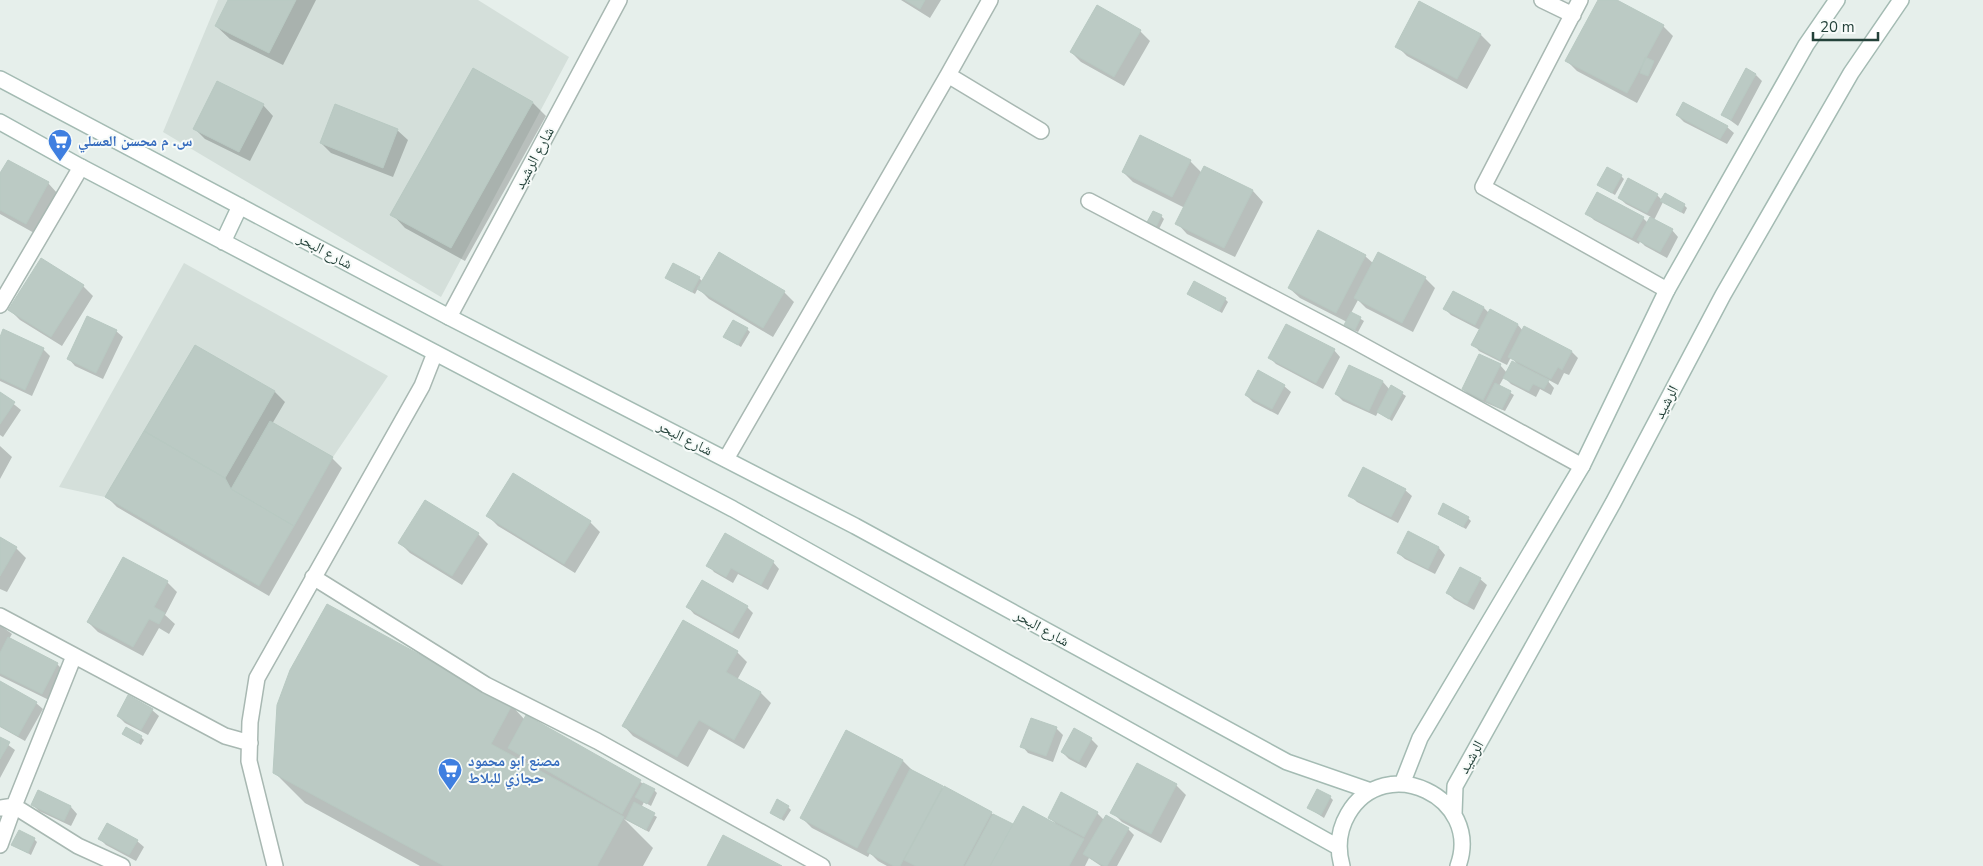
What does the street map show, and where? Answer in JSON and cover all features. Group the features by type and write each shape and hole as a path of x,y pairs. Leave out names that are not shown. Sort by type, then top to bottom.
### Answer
{"main road":[{"name":"شارع الرشيد","path":"450,317 619,0"},
{"path":"726,459 990,0"},
{"path":"1542,0 1573,15"},
{"path":"1580,0 1484,187 1667,290"},
{"path":"1402,784 1420,738 1582,466 1667,290 1806,44 1837,0"},
{"name":"الرشيد","path":"1454,814 1454,786 1612,502 1723,296 1851,73 1901,0"},
{"path":"948,75 1041,131"},
{"name":"شارع البحر","path":"0,79 450,317 856,526 1286,762 1371,791"},
{"path":"0,122 223,242 733,509 1338,847"},
{"path":"0,305 81,167"},
{"path":"1090,201 1351,339 1582,466"},
{"path":"223,242 240,206"},
{"path":"275,866 249,761 250,722 256,678 422,386 435,353"},
{"path":"313,577 486,685 598,741 822,866"},
{"path":"0,616 225,736 250,743"},
{"path":"0,845 7,807 74,656"},
{"path":"1342,866 1338,847 1342,824 1353,805 1371,791 1386,785 1402,784 1423,788 1440,798 1454,814 1459,826 1462,842 1461,858 1458,866"},
{"path":"7,807 78,846 122,866"}],"shaded area":[{"path":"218,0 478,0 569,57 441,297 163,132"},
{"path":"184,263 388,376 333,457 259,586 105,497 59,487"}],"building":[{"path":"228,0 296,0 269,53 215,26"},
{"path":"905,0 925,0 920,9"},
{"path":"1598,0 1617,0 1664,25 1627,93 1565,61"},
{"path":"1419,1 1481,34 1457,79 1395,47"},
{"path":"1097,5 1141,30 1114,77 1070,52"},
{"path":"1645,57 1654,61 1648,76 1640,73"},
{"path":"473,68 533,102 451,248 390,215"},
{"path":"1746,68 1756,74 1731,120 1721,115"},
{"path":"217,81 264,104 239,152 193,129"},
{"path":"1683,102 1728,126 1720,139 1676,115"},
{"path":"335,104 398,129 383,168 320,143"},
{"path":"1140,135 1191,160 1172,197 1122,172"},
{"path":"8,160 49,182 26,224 0,210 0,173"},
{"path":"1204,166 1253,190 1224,248 1175,224"},
{"path":"1607,167 1622,175 1612,193 1597,185"},
{"path":"1628,178 1658,194 1647,213 1618,198"},
{"path":"1597,192 1644,217 1632,238 1585,214"},
{"path":"1665,193 1685,204 1681,212 1660,201"},
{"path":"1153,211 1162,215 1155,229 1146,224"},
{"path":"1650,217 1673,229 1660,252 1637,240"},
{"path":"1318,230 1366,255 1336,313 1288,288"},
{"path":"719,252 785,291 763,328 697,289"},
{"path":"1378,252 1426,277 1402,323 1354,298"},
{"path":"41,258 84,285 51,337 8,310"},
{"path":"673,263 700,277 692,292 665,278"},
{"path":"1194,281 1226,298 1219,311 1187,294"},
{"path":"1453,291 1484,307 1475,325 1443,309"},
{"path":"1490,309 1518,324 1500,360 1471,345"},
{"path":"1351,312 1361,317 1355,330 1344,325"},
{"path":"87,316 117,330 96,373 67,359"},
{"path":"733,320 748,328 738,345 723,337"},
{"path":"1286,324 1335,349 1316,383 1268,358"},
{"path":"1524,326 1572,351 1562,370 1558,367 1551,379 1508,357"},
{"path":"3,329 44,348 25,390 0,378 0,337"},
{"path":"195,345 275,391 225,478 144,431"},
{"path":"1479,354 1501,364 1483,400 1462,389"},
{"path":"1512,361 1549,380 1544,389 1533,384 1529,391 1503,378"},
{"path":"1349,365 1383,381 1369,411 1335,394"},
{"path":"1258,370 1285,385 1272,409 1245,395"},
{"path":"1495,383 1511,391 1502,409 1486,401"},
{"path":"1391,385 1403,392 1389,419 1377,412"},
{"path":"0,392 15,402 0,424"},
{"path":"270,421 333,457 294,526 231,489"},
{"path":"144,431 225,478 231,489 294,526 259,586 105,497"},
{"path":"1363,467 1406,489 1391,517 1348,496"},
{"path":"513,473 591,521 564,564 486,516"},
{"path":"425,500 479,533 452,576 398,543"},
{"path":"1443,503 1469,517 1463,527 1438,514"},
{"path":"1408,531 1439,547 1428,569 1397,553"},
{"path":"725,533 774,561 761,585 731,568 726,577 706,566"},
{"path":"0,537 17,547 0,576"},
{"path":"123,557 168,581 154,607 165,613 159,624 149,619 133,647 87,622"},
{"path":"1460,567 1481,578 1467,604 1446,593"},
{"path":"702,580 748,606 732,633 686,607"},
{"path":"327,604 512,705 491,744 624,817 597,866 444,866 273,773 277,705 290,670"},
{"path":"683,620 738,651 726,672 761,692 734,740 699,720 677,757 622,726"},
{"path":"8,637 58,663 42,694 0,673 0,653"},
{"path":"0,681 37,702 18,736 0,726"},
{"path":"128,695 153,709 141,730 117,716"},
{"path":"526,715 641,780 622,814 508,748"},
{"path":"1031,718 1057,727 1046,756 1020,747"},
{"path":"126,727 142,736 138,743 122,734"},
{"path":"1074,728 1092,738 1079,762 1061,752"},
{"path":"846,730 903,760 857,848 800,818"},
{"path":"0,737 10,742 0,759"},
{"path":"1137,763 1177,784 1151,834 1110,813"},
{"path":"910,769 943,786 900,866 894,866 867,852"},
{"path":"643,783 655,789 647,804 635,797"},
{"path":"944,786 992,812 963,866 916,866 904,860"},
{"path":"1317,789 1331,796 1321,815 1307,808"},
{"path":"38,790 71,806 64,821 31,805"},
{"path":"1061,792 1098,812 1084,837 1048,818"},
{"path":"777,799 789,806 781,819 770,813"},
{"path":"634,802 655,813 646,830 626,819"},
{"path":"1023,806 1084,839 1069,866 990,866"},
{"path":"993,814 1013,824 990,866 965,866"},
{"path":"1106,815 1129,828 1107,866 1104,866 1083,854"},
{"path":"107,823 138,840 129,855 98,839"},
{"path":"19,830 35,838 28,853 11,845"},
{"path":"723,835 782,866 707,866"}],"place":[{"name":"س. م محسن العسلي","path":"60,162"},
{"name":"مصنع ابو محمود حجازي للبلاط","path":"450,791"}]}
